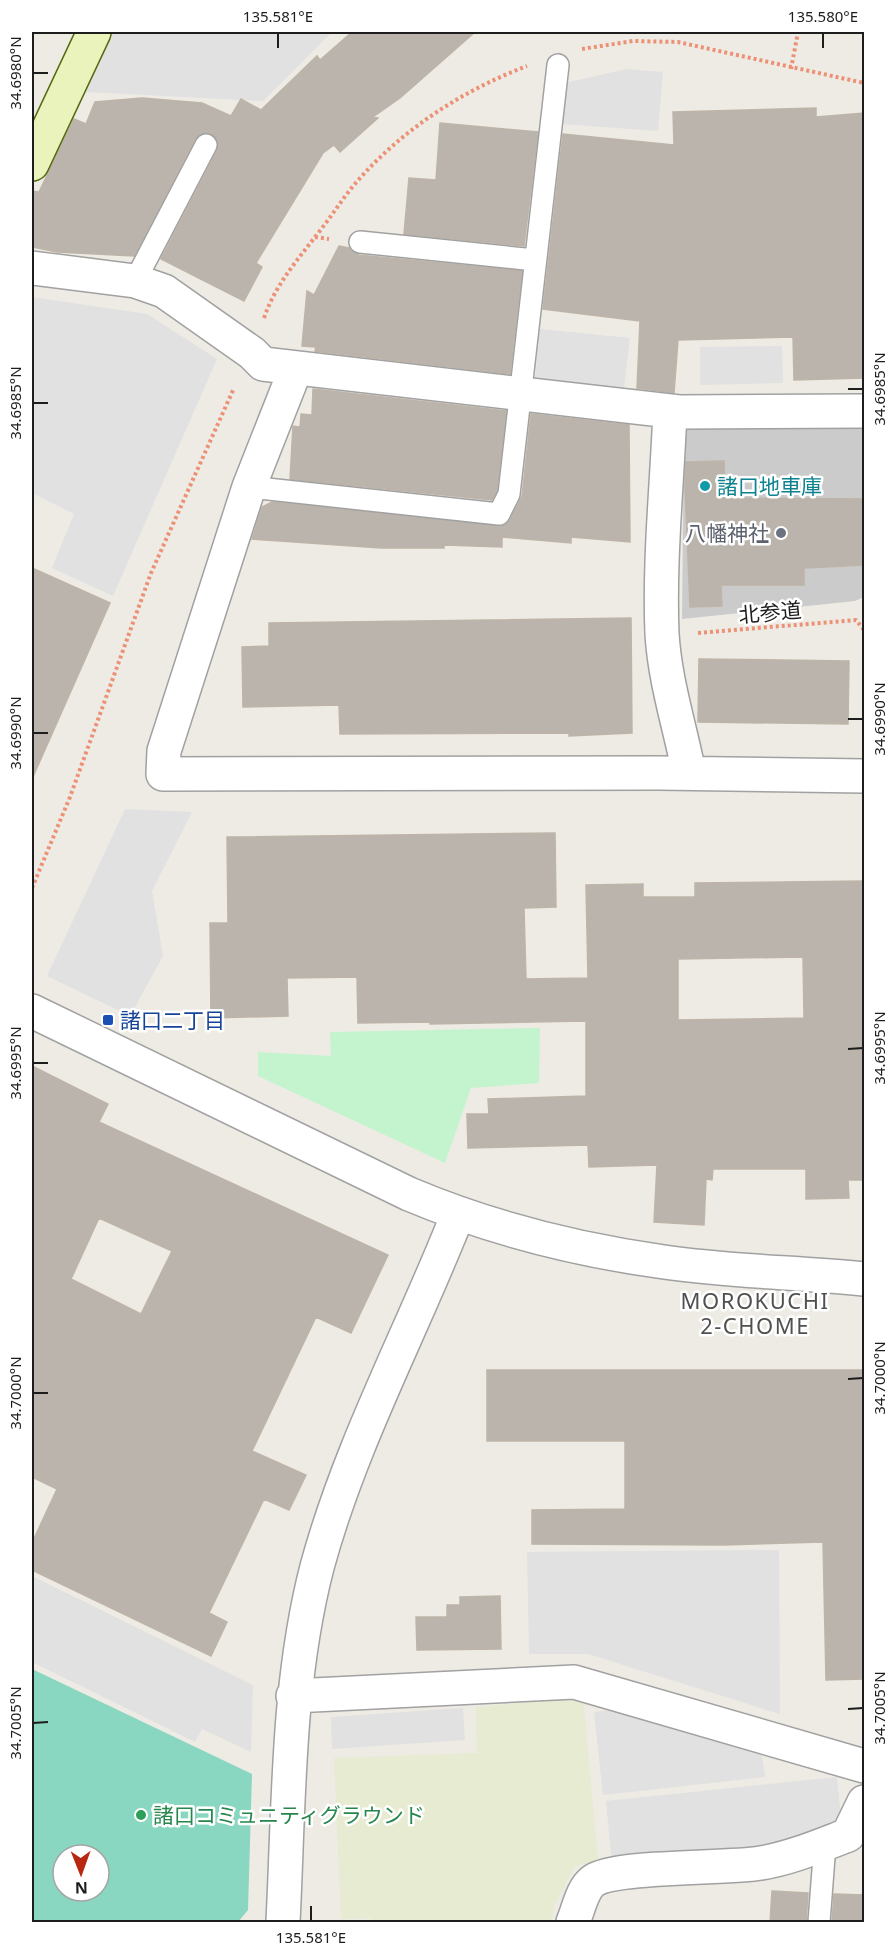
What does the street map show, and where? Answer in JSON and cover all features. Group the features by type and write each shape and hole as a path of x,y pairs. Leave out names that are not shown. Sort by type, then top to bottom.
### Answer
{"street":[{"path":"32,164 94,32"},
{"path":"32,267 135,281 164,291 252,352 263,364 670,411 864,411"},
{"path":"296,368 249,487 164,751 163,774 689,773 864,776"},
{"path":"670,411 662,636 668,689 689,773"},
{"path":"32,1011 410,1194 458,1214 553,1240 665,1262 864,1279"},
{"path":"283,1923 293,1696 315,1578 336,1506 458,1214"},
{"path":"293,1696 574,1682 864,1766"},
{"path":"573,1923 584,1893 592,1881 618,1874 759,1863 800,1853 848,1834 864,1802"}],"lane":[{"path":"249,487 500,514 509,494 558,65"},
{"path":"135,281 206,146"},
{"path":"360,242 535,260"},
{"path":"819,1923 825,1844"}],"path":[{"path":"791,69 798,32"},
{"path":"32,888 70,797 151,573 218,421 252,352"},
{"name":"北参道","path":"662,636 855,620 864,630 864,640"}],"shaded area":[{"path":"113,32 331,33 263,101 86,92"},
{"path":"626,69 663,72 658,131 562,124 565,83"},
{"path":"32,297 147,314 217,359 113,596 52,568 74,514 32,493"},
{"path":"540,329 630,338 624,388 535,379"},
{"path":"782,346 783,383 700,385 700,347"},
{"path":"684,429 864,429 864,597 855,601 682,619"},
{"path":"125,809 192,812 152,891 163,956 130,1016 47,976"},
{"path":"779,1550 780,1714 588,1654 529,1654 527,1552"},
{"path":"32,1576 253,1685 251,1752 202,1729 195,1742 32,1662"},
{"path":"463,1708 465,1740 332,1749 331,1717"},
{"path":"625,1708 761,1749 765,1777 603,1795 594,1712"},
{"path":"837,1777 842,1827 763,1853 612,1864 606,1801"}],"green space":[{"path":"540,1028 539,1083 471,1088 445,1163 258,1076 258,1052 331,1056 330,1032"},
{"name":"諸口コミュニティグラウンド","path":"32,1669 252,1774 248,1910 238,1922 32,1922"},
{"path":"583,1697 598,1861 575,1866 554,1906 551,1922 371,1922 371,1918 341,1919 334,1758 477,1753 476,1707"}],"building":[{"path":"352,32 475,32 400,98 373,117 378,118 340,152 334,145 323,153 256,263 262,267 244,301 161,259 217,151 217,139 211,134 200,134 195,139 134,256 57,252 32,247 32,191 39,192 74,119 86,124 95,102 142,98 202,103 231,116 241,99 261,110 317,56 320,60"},
{"path":"816,108 816,117 864,113 864,378 794,380 793,337 678,340 674,393 637,388 640,321 543,309 563,134 674,145 673,112"},
{"path":"440,123 538,132 524,246 404,234 409,178 436,180"},
{"path":"339,246 349,248 359,255 522,271 510,374 315,351 316,347 302,346 307,291 314,295"},
{"path":"313,389 506,411 497,490 492,500 290,479 293,426 300,427 301,414 312,415"},
{"path":"531,414 629,425 630,542 571,537 571,543 502,537 502,547 444,545 444,548 381,548 252,539 262,507 272,502 504,525 510,520 522,496"},
{"path":"724,461 725,498 864,499 864,565 804,568 804,585 721,585 722,606 690,607 686,462"},
{"path":"32,568 110,603 32,779"},
{"path":"631,618 632,733 569,736 569,733 340,734 339,705 243,707 242,647 269,646 269,623"},
{"path":"699,659 849,661 848,724 698,722"},
{"path":"555,833 556,907 524,908 526,979 588,978 586,885 643,884 643,897 695,897 695,883 864,881 864,1180 848,1180 849,1198 806,1199 806,1169 713,1169 712,1180 706,1179 704,1225 654,1222 657,1165 589,1167 588,1145 468,1148 467,1114 489,1114 488,1099 586,1096 586,1021 358,1023 357,977 287,978 288,1016 211,1018 210,923 228,923 227,837","holes":["803,957 804,1018 678,1020 678,959"]},
{"path":"32,1066 108,1104 99,1122 388,1255 351,1333 316,1317 252,1451 306,1475 289,1510 264,1499 209,1613 227,1622 211,1656 32,1570 32,1543 57,1489 32,1477","holes":["99,1218 172,1251 141,1314 71,1279"]},
{"path":"487,1370 864,1370 864,1679 826,1680 823,1542 724,1545 532,1544 532,1510 625,1509 625,1441 487,1441"},
{"path":"500,1596 501,1649 417,1650 416,1617 447,1617 447,1605 460,1605 460,1597"},
{"path":"772,1891 808,1893 806,1923 770,1923"},
{"path":"834,1894 864,1895 864,1923 832,1923"}],"place":[{"name":"諸口地車庫","path":"705,486"},
{"name":"八幡神社","path":"781,533"},
{"name":"諸口二丁目","path":"108,1020"},
{"name":"諸口コミュニティグラウンド","path":"141,1815"}],"district":[{"name":"MOROKUCHI 2-CHOME","path":"755,1312"}]}
